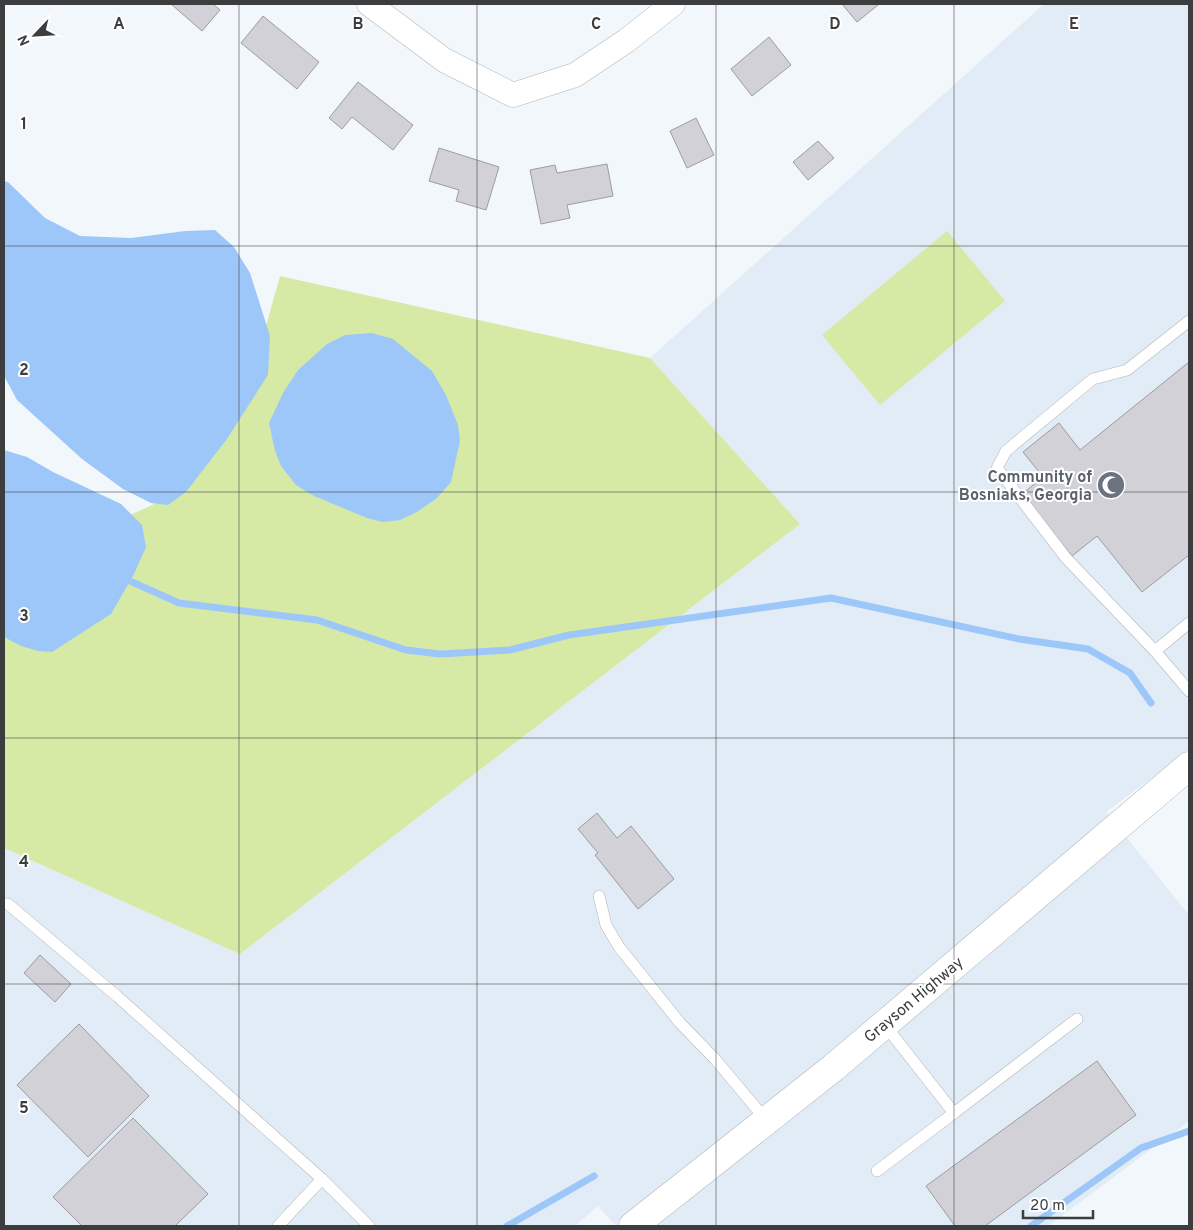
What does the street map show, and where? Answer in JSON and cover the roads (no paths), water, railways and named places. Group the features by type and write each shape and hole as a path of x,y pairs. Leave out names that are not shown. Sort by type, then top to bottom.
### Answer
{"main road":[{"name":"Grayson Highway","path":"633,1226 833,1068 1189,766"}],"street":[{"path":"368,4 444,60 513,95 575,74 626,41 673,4"}],"lane":[{"path":"1189,320 1127,370 1093,379 1006,451 997,468 1066,558 1155,651 1189,691"},
{"path":"1155,651 1189,623"},
{"path":"599,896 606,925 619,948 680,1023 714,1059 766,1120"},
{"path":"8,904 118,997 322,1179 369,1226"},
{"path":"877,1171 1078,1019"},
{"path":"884,1024 954,1112"},
{"path":"278,1226 322,1179"}],"water":[{"path":"4,181 8,182 45,218 80,236 131,238 185,231 215,230 234,247 250,273 270,336 268,375 227,439 186,492 168,505 151,503 123,489 82,459 17,400 4,376"},
{"path":"372,333 393,339 432,371 446,395 458,425 460,441 451,482 437,498 417,512 400,520 383,522 367,518 314,496 296,485 281,466 275,451 269,423 283,393 298,370 327,344 345,335"},
{"path":"4,450 27,457 53,472 121,504 142,525 146,547 134,574 111,614 52,652 38,651 21,646 4,637"}],"waterway":[{"path":"130,581 179,603 317,620 406,650 440,654 510,650 569,635 831,598 1019,639 1088,649 1130,673 1151,703"},
{"path":"1031,1226 1141,1148 1189,1131"},
{"path":"507,1226 594,1176"}],"place":[{"name":"Community of Bosniaks, Georgia","path":"1111,485"}]}
